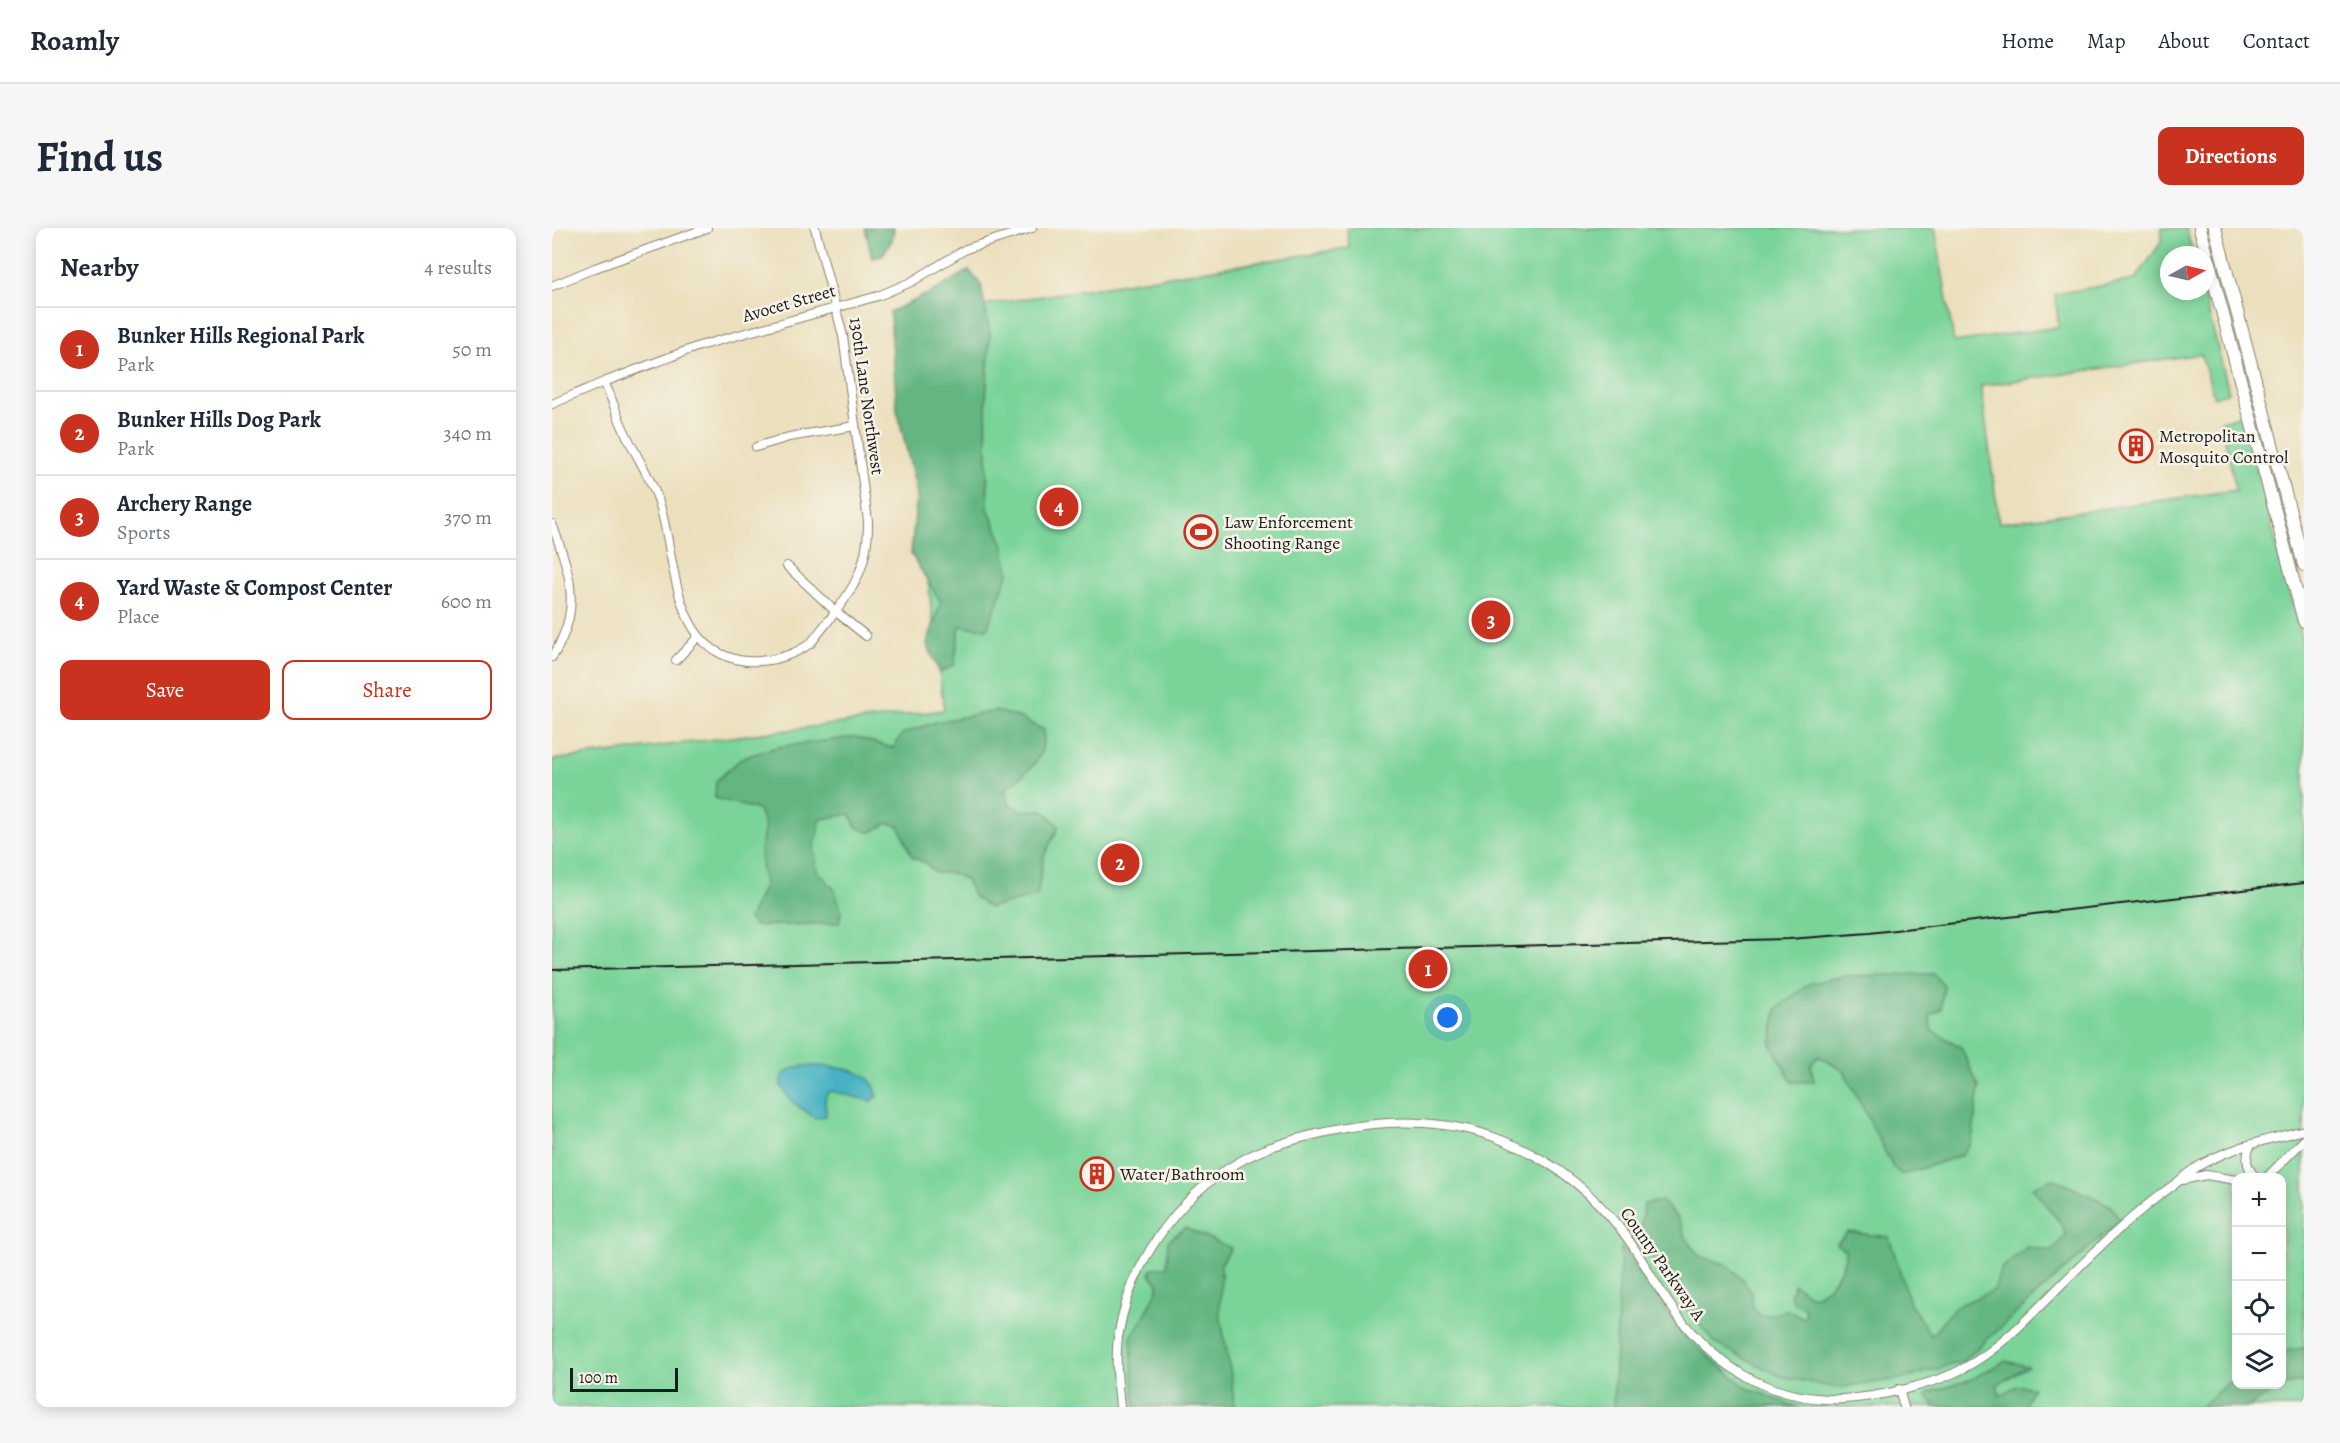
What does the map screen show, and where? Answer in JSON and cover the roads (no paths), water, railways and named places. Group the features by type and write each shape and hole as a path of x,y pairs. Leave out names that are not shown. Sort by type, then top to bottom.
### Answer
{"main road":[{"path":"2200,228 2304,621"},
{"path":"2214,228 2304,565"},
{"path":"2274,506 2304,597"}],"street":[{"path":"552,286 707,228"},
{"name":"130th Lane Northwest","path":"815,228 837,306 868,521 868,541 862,570 835,611"},
{"name":"Avocet Street","path":"552,405 604,382 699,346 888,291 911,282 966,249 1032,228"},
{"path":"604,382 658,500 666,526 682,608 699,636 714,650 731,659 752,662 780,658 811,643 835,611"},
{"path":"756,447 789,437 855,426"},
{"path":"552,524 568,568 571,588 568,625 554,654"},
{"path":"787,566 835,611 866,636"},
{"path":"676,660 699,636"},
{"name":"County Parkway A","path":"1120,1407 1116,1370 1118,1338 1124,1309 1150,1250 1188,1201 1239,1162 1269,1148 1349,1127 1407,1123 1443,1124 1492,1136 1532,1154 1577,1184 1595,1200 1624,1233 1686,1328 1709,1352 1749,1380 1785,1393 1805,1398 1845,1399 1899,1389 1961,1370 2006,1340 2132,1216 2193,1169 2210,1160 2304,1130"},
{"path":"2271,1173 2304,1140"},
{"path":"2250,1146 2246,1161 2252,1173"},
{"name":"County Parkway A","path":"2179,1181 2206,1176 2232,1179"},
{"path":"1899,1389 1904,1407"}],"water":[{"path":"803,1066 836,1067 859,1073 874,1086 877,1097 871,1101 831,1091 827,1093 825,1099 826,1116 815,1118 790,1100 781,1085 784,1074 791,1069"}],"railway":[{"path":"552,970 1789,939 1869,933 2304,883"}],"place":[{"name":"Metropolitan Mosquito Control","path":"2136,446"},
{"name":"Yard Waste & Compost Center","path":"1059,507"},
{"name":"Law Enforcement Shooting Range","path":"1201,532"},
{"name":"Archery Range","path":"1491,620"},
{"name":"Bunker Hills Dog Park","path":"1120,863"},
{"name":"Bunker Hills Regional Park","path":"1428,969"},
{"name":"Water/Bathroom","path":"1097,1174"}]}
